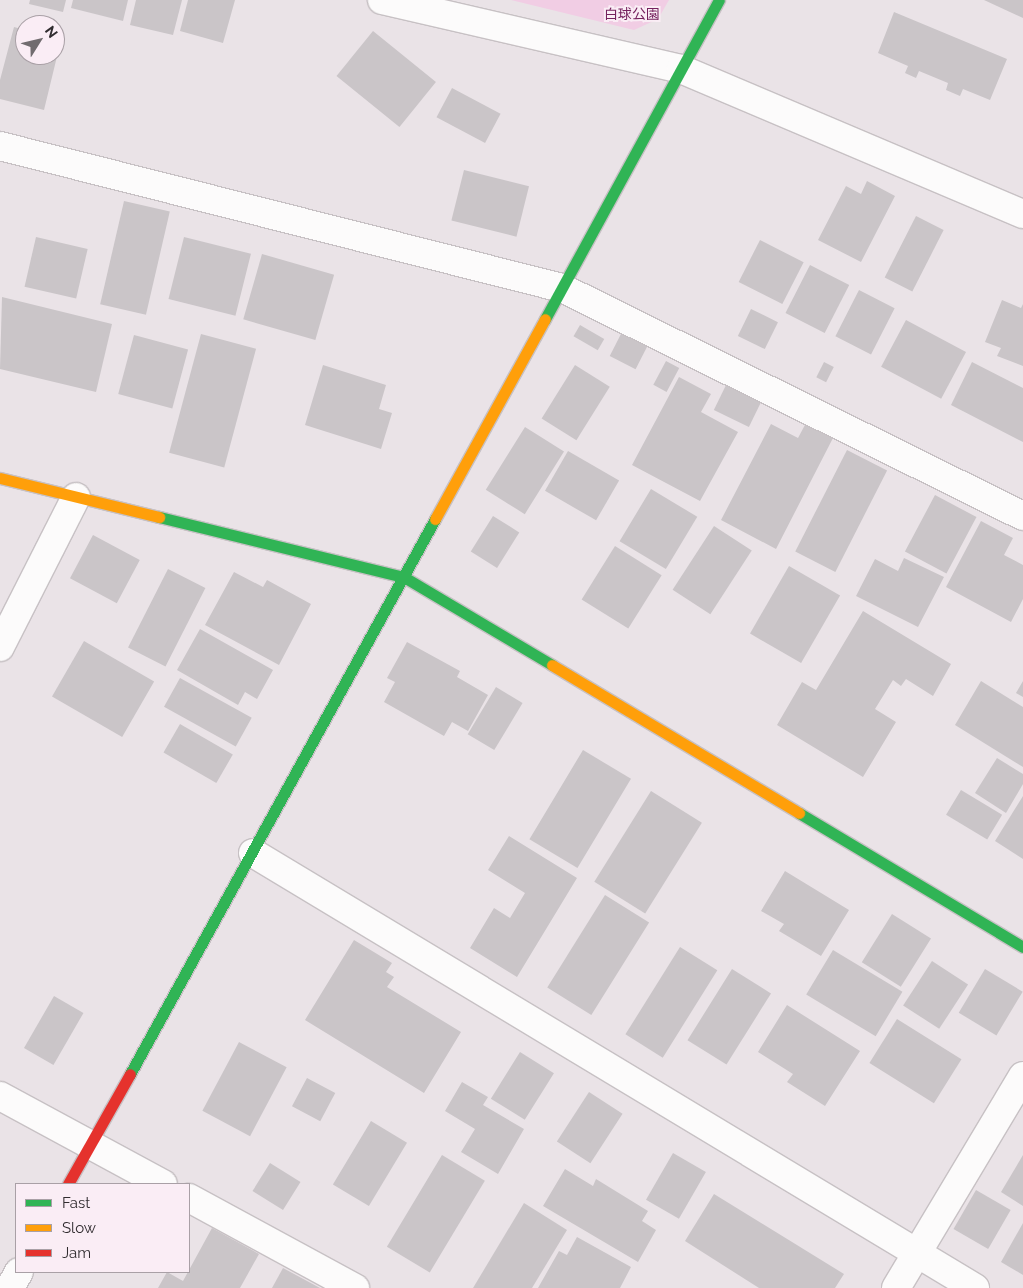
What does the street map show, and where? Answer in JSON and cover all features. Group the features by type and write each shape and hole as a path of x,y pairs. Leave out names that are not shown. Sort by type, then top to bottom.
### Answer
{"street":[{"path":"382,0 681,69 1023,214"},
{"path":"69,1183 253,853 719,0"},
{"path":"0,146 562,288 1023,516"},
{"path":"0,478 404,577 1023,947"},
{"path":"0,647 76,497"},
{"path":"253,853 975,1288"},
{"path":"896,1288 1023,1076"},
{"path":"0,1096 161,1183"},
{"path":"190,1199 355,1288"},
{"path":"10,1288 18,1273"}],"green space":[{"name":"白球公園","path":"511,0 669,0 658,19 634,30"}],"building":[{"path":"30,0 66,0 63,12 29,4"},
{"path":"73,0 128,0 123,21 71,8"},
{"path":"136,0 182,0 173,35 130,25"},
{"path":"188,0 235,0 223,43 180,31"},
{"path":"984,0 1023,0 1023,18"},
{"path":"894,12 1007,59 990,100 963,89 960,96 946,90 948,83 919,71 916,78 905,73 908,66 878,53"},
{"path":"14,27 15,65 55,65 44,110 0,99 0,80"},
{"path":"373,31 436,82 399,127 336,76"},
{"path":"452,88 501,114 485,143 437,117"},
{"path":"464,170 529,186 516,237 451,220"},
{"path":"867,181 895,196 861,262 818,240 846,186 861,194"},
{"path":"124,201 170,212 146,315 100,304"},
{"path":"916,216 944,230 912,292 885,277"},
{"path":"36,237 88,249 76,299 25,287"},
{"path":"184,237 251,254 235,316 169,299"},
{"path":"760,240 804,262 782,304 739,282"},
{"path":"262,254 334,275 315,340 243,319"},
{"path":"810,265 849,285 825,333 785,313"},
{"path":"859,290 895,308 871,354 835,336"},
{"path":"2,297 112,324 96,392 0,369"},
{"path":"1002,300 1021,308 1023,304 1023,366 997,356 1001,348 985,342"},
{"path":"751,309 778,322 765,349 738,336"},
{"path":"906,320 966,352 941,399 881,367"},
{"path":"580,325 604,339 598,350 574,336"},
{"path":"622,332 648,345 636,369 610,356"},
{"path":"201,334 256,349 224,468 169,453"},
{"path":"134,335 188,349 172,408 118,394"},
{"path":"666,361 679,368 667,392 653,385"},
{"path":"824,362 834,367 826,382 816,377"},
{"path":"972,362 1023,388 1023,442 951,405"},
{"path":"323,365 386,385 379,409 392,413 381,449 305,425"},
{"path":"575,365 610,387 576,440 542,418"},
{"path":"679,377 711,394 701,412 738,432 700,501 632,465"},
{"path":"727,383 762,400 749,427 714,410"},
{"path":"806,423 833,438 776,549 721,520 771,424 798,438"},
{"path":"525,427 564,451 525,514 486,490"},
{"path":"847,450 887,470 835,572 795,552"},
{"path":"568,451 619,480 596,520 545,491"},
{"path":"651,489 697,517 666,569 620,541"},
{"path":"935,495 976,517 946,574 905,552"},
{"path":"493,516 519,532 497,568 471,552"},
{"path":"981,521 1013,538 1004,555 1023,565 1023,599 1011,622 946,587"},
{"path":"714,526 752,551 710,614 673,590"},
{"path":"93,535 140,560 117,603 70,578"},
{"path":"615,546 662,575 628,629 582,599"},
{"path":"904,558 944,577 918,627 856,596 875,559 898,571"},
{"path":"789,566 840,596 801,663 750,634"},
{"path":"168,569 205,588 165,666 128,647"},
{"path":"234,572 263,587 267,580 311,604 279,665 205,625"},
{"path":"863,611 951,664 933,696 906,679 901,686 893,680 875,709 896,722 863,777 777,725 802,682 816,690"},
{"path":"200,629 273,670 257,699 245,692 238,705 177,670"},
{"path":"84,641 154,682 122,737 52,696"},
{"path":"407,642 460,671 457,677 488,695 468,731 452,722 444,736 384,702 395,682 387,678"},
{"path":"180,678 252,718 236,747 164,707"},
{"path":"981,681 1023,707 1023,767 955,725"},
{"path":"1023,681 1023,697 1016,693"},
{"path":"496,687 523,703 494,750 468,734"},
{"path":"180,724 233,754 216,783 164,753"},
{"path":"583,750 631,779 577,868 529,839"},
{"path":"997,758 1023,774 1023,784 1006,813 975,793"},
{"path":"961,790 1002,815 987,840 946,815"},
{"path":"651,791 702,823 645,914 594,882"},
{"path":"1023,796 1023,859 995,841"},
{"path":"509,836 577,878 517,977 470,948 494,908 510,918 525,893 488,870"},
{"path":"785,871 849,910 821,956 779,931 784,924 761,911"},
{"path":"605,895 649,923 591,1015 547,987"},
{"path":"892,914 931,938 901,987 862,962"},
{"path":"354,940 392,963 386,972 394,977 387,987 461,1032 424,1093 305,1020"},
{"path":"680,947 717,970 663,1058 625,1034"},
{"path":"833,950 902,992 876,1036 806,995"},
{"path":"932,961 968,984 939,1029 903,1005"},
{"path":"732,969 771,993 726,1065 687,1040"},
{"path":"985,969 1023,992 996,1035 959,1013"},
{"path":"54,996 83,1013 53,1065 24,1048"},
{"path":"787,1005 860,1051 825,1106 787,1082 793,1074 758,1052"},
{"path":"897,1019 961,1059 934,1103 869,1063"},
{"path":"239,1042 287,1067 250,1136 202,1111"},
{"path":"520,1052 554,1073 525,1120 491,1099"},
{"path":"307,1078 335,1093 320,1121 292,1106"},
{"path":"462,1082 488,1097 483,1105 524,1129 498,1174 461,1152 475,1129 445,1111"},
{"path":"589,1092 623,1114 590,1163 557,1141"},
{"path":"371,1121 407,1143 369,1206 333,1184"},
{"path":"673,1153 706,1172 679,1219 646,1200"},
{"path":"442,1155 485,1181 430,1272 387,1247"},
{"path":"1023,1155 1023,1206 1001,1192"},
{"path":"270,1163 301,1182 283,1210 253,1191"},
{"path":"565,1169 593,1186 596,1179 648,1211 642,1221 656,1230 638,1262 543,1206"},
{"path":"976,1190 1011,1210 988,1249 954,1229"},
{"path":"714,1194 844,1274 835,1288 759,1288 685,1241"},
{"path":"524,1203 567,1230 532,1288 473,1288"},
{"path":"1023,1223 1023,1275 1001,1262"},
{"path":"212,1228 259,1254 240,1288 158,1288 166,1273 183,1281 187,1273 190,1273 190,1268"},
{"path":"577,1237 631,1267 620,1288 538,1288 559,1251 567,1255"},
{"path":"283,1268 320,1288 272,1288"}],"traffic: fast":[{"path":"545,319 719,0"},
{"path":"159,517 404,577 552,665"},
{"path":"130,1074 435,519"},
{"path":"799,813 1023,947"}],"traffic: slow":[{"path":"435,519 545,319"},
{"path":"0,478 159,517"},
{"path":"552,665 799,813"}],"traffic: jam":[{"path":"69,1183 130,1074"}]}
